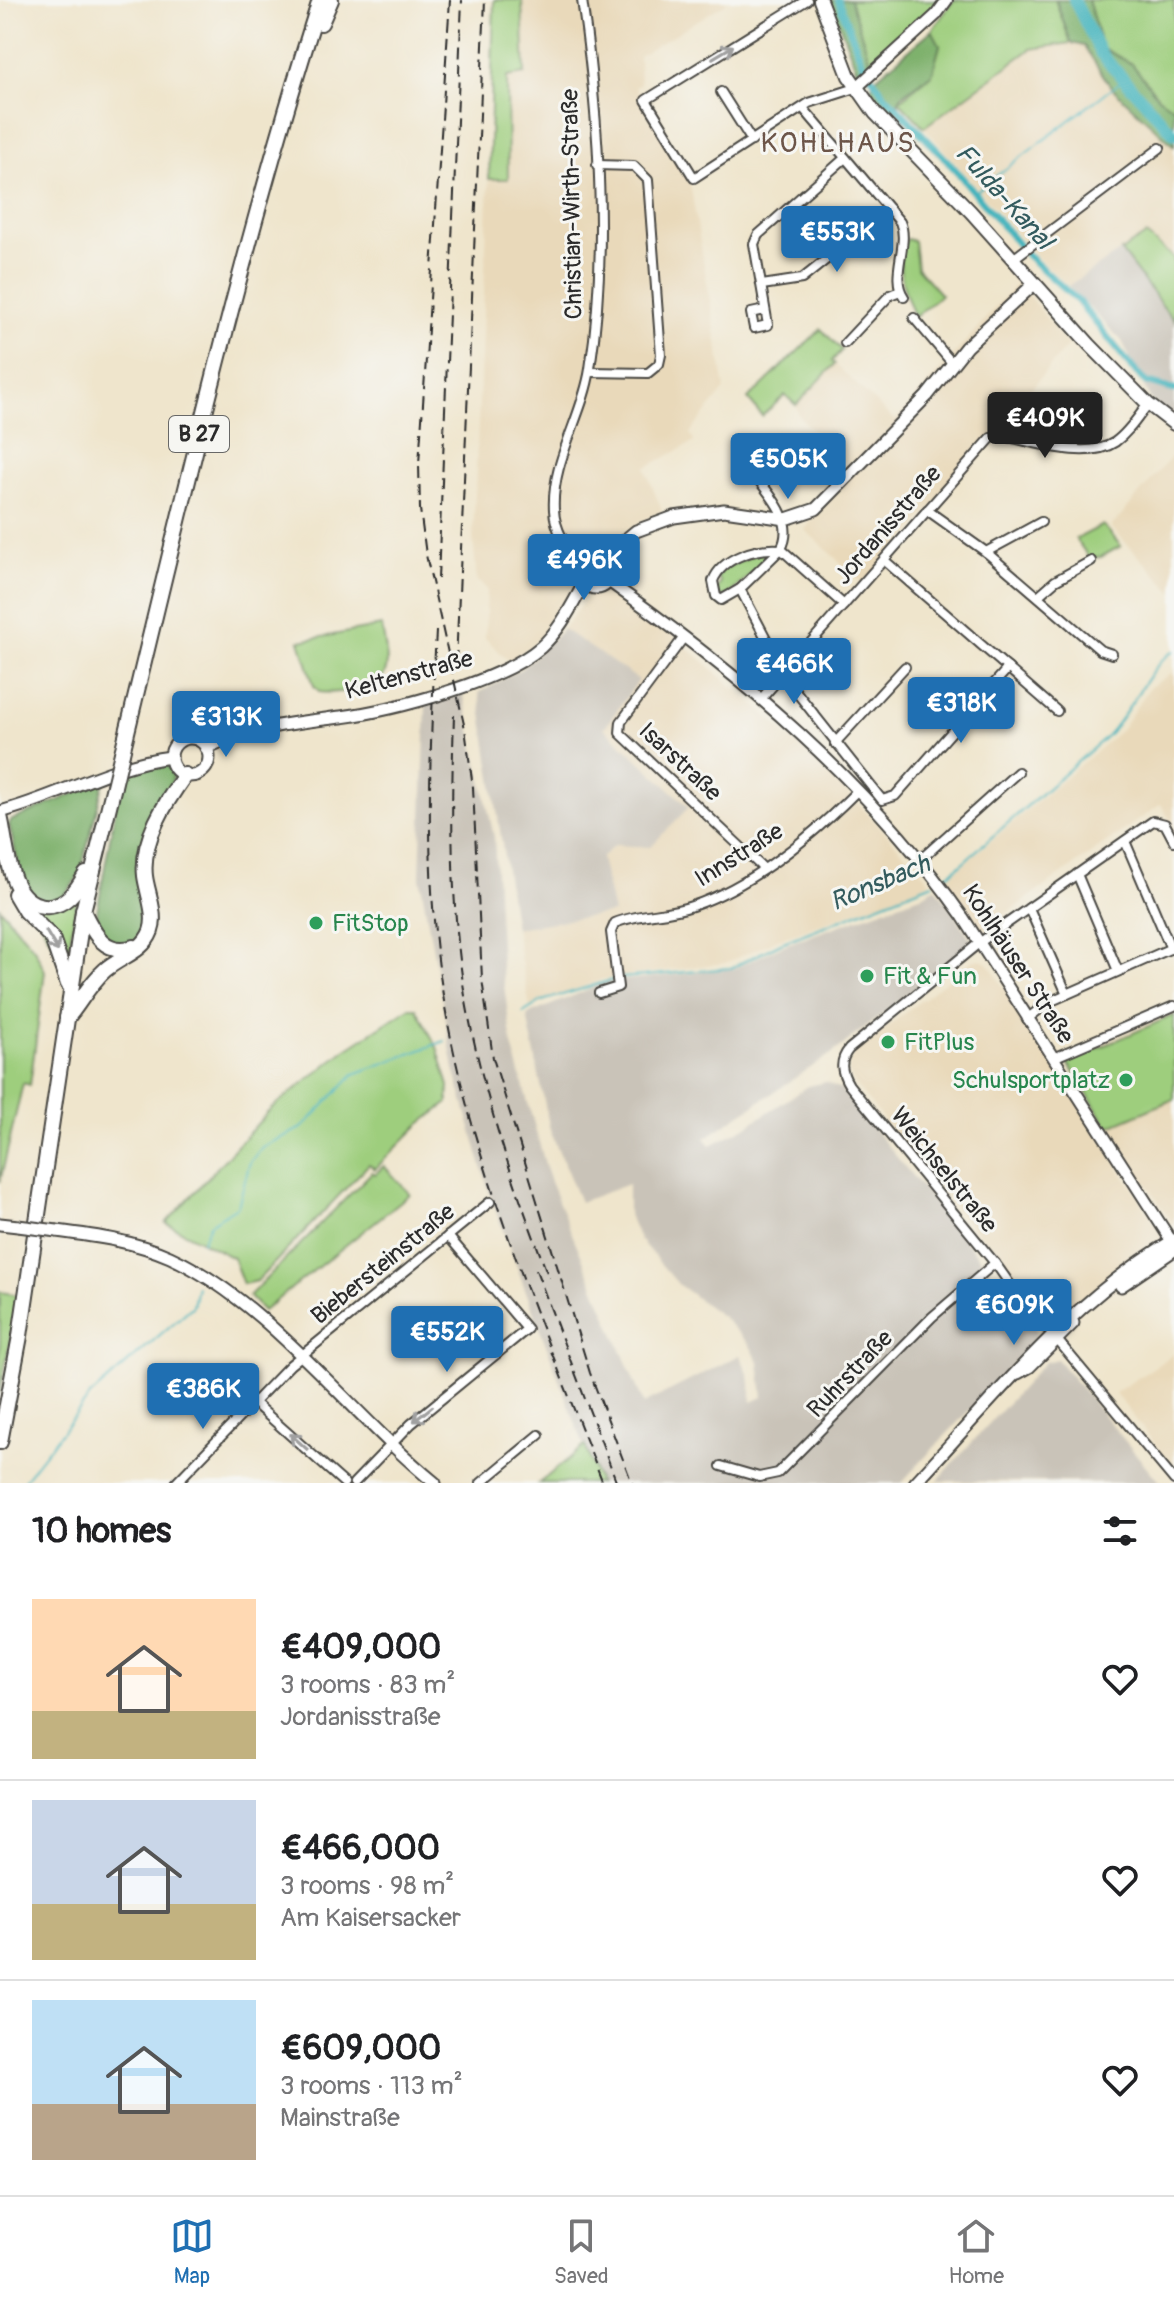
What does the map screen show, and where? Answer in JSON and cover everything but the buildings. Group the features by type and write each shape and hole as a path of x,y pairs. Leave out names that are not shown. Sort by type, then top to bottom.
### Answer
{"highway":[{"name":"B 27","path":"0,1442 20,1336 70,992 93,863 224,335 320,0"},
{"name":"B 27","path":"301,59 331,0"},
{"path":"67,1019 104,970 145,941 153,922 144,872 146,855 181,773"},
{"path":"0,814 17,886 33,903 48,906 63,902 74,892 93,863"},
{"path":"0,851 17,900 55,945 70,992"},
{"path":"83,911 96,936 107,946 128,949 145,941"}],"main road":[{"path":"820,0 842,61 889,129 1020,253 1035,283 1146,407 1174,433"},
{"path":"602,559 610,567 608,581 597,587 585,582 585,565 602,559 636,531 683,515 724,510 786,519 808,514 827,499 927,396 952,363 1035,283"},
{"path":"1146,407 1174,424"},
{"name":"Keltenstraße","path":"0,814 132,765 171,757 175,746 185,739 197,740 206,748 247,732 389,708 502,671 530,655 549,638 585,582"},
{"path":"171,757 181,773 194,776 204,769 208,758 206,748"},
{"path":"0,1224 121,1241 170,1257 223,1288 259,1317 389,1444 435,1483"},
{"path":"915,1483 1055,1335 1173,1244"}],"street":[{"name":"Christian-Wirth-Straße","path":"582,0 597,165 596,313 590,372 555,490 555,518 566,544 585,565"},
{"path":"807,0 646,100 694,178 803,108 861,85 930,21 947,0"},
{"path":"721,92 752,141"},
{"path":"803,108 900,222 903,236 902,294 890,295 845,343"},
{"path":"1020,253 1160,148"},
{"path":"765,310 754,244 758,235 845,158"},
{"path":"590,372 643,374 655,369 661,355 648,180 634,166 597,165"},
{"path":"762,285 802,279 889,209"},
{"path":"914,318 952,363"},
{"name":"Jordanisstraße","path":"761,699 991,438 1004,436 1085,449 1102,447 1127,431 1146,407"},
{"path":"746,464 786,519 786,532 781,549 740,589 724,599 716,596 713,581 722,566 759,548 781,549 844,605"},
{"path":"927,510 986,552 1100,650 1112,654"},
{"path":"986,552 1041,522"},
{"path":"884,560 1057,711"},
{"path":"1039,595 1055,581 1091,561"},
{"name":"Kohlhäuser Straße","path":"608,581 761,699 857,791 920,860 979,943 1173,1244"},
{"path":"740,589 785,673 835,743 882,800 891,800 1008,668"},
{"name":"Isarstraße","path":"684,637 621,722 620,733 763,868"},
{"path":"835,743 905,667"},
{"path":"920,860 1018,772"},
{"name":"Innstraße","path":"599,993 618,987 611,932 617,921 696,905 763,868 857,791"},
{"path":"979,943 1153,821 1165,824 1174,841"},
{"path":"1027,1019 1067,994 1173,948 1125,841"},
{"path":"1077,874 1118,971"},
{"path":"1029,908 1067,994"},
{"name":"Weichselstraße","path":"979,943 849,1049 842,1064 849,1085 995,1263 1041,1325 1055,1335 1174,1480"},
{"path":"1053,1058 1174,1006"},
{"name":"Biebersteinstraße","path":"176,1483 301,1357 490,1202"},
{"path":"354,1483 389,1444 527,1329 448,1236"},
{"name":"Ruhrstraße","path":"721,1466 759,1477 778,1473 932,1317 995,1263"},
{"path":"253,1402 344,1483"},
{"path":"481,1483 539,1435"}],"shaded area":[{"path":"522,0 725,0 726,3 639,56 640,84 635,87 690,183 725,389 690,433 694,442 645,468 662,511 619,534 601,551 587,554 574,565 576,574 570,594 549,630 510,662 485,638 487,589 477,581 473,539 489,179 508,178 507,77 525,74"},
{"path":"1071,43 1084,46 1111,87 1174,146 1174,258 1146,235 1068,286 1038,258 924,127 1031,49"},
{"path":"1121,251 1174,321 1174,416 1151,400 1122,341 1068,286"},
{"path":"1018,282 1068,345 866,586 805,530 848,466 799,416 796,405 835,364 895,421"},
{"path":"1174,454 1174,593 1111,527"},
{"path":"610,592 670,633 757,707 839,783 930,881 916,890 776,940 725,963 603,979 530,1008 515,928 613,913 601,859 614,845 603,728 563,629 589,594"},
{"path":"563,629 639,680 604,728 689,807 650,847 614,845 601,858 613,913 515,928 479,693 521,669"},
{"path":"1174,672 1174,828 1161,804 979,933 945,880 1120,731 1150,687"},
{"path":"463,693 494,837 501,963 512,1045 550,1182 644,1404 740,1355 749,1376 752,1402 763,1397 759,1362 749,1344 724,1318 679,1285 639,1239 628,1213 628,1184 580,1202 550,1130 527,1015 607,982 733,969 782,946 921,896 936,887 973,942 834,1052 705,1138 711,1145 744,1128 808,1086 826,1082 842,1090 1035,1326 1037,1334 1031,1344 901,1483 598,1483 491,1198 454,1069 420,877 426,705"},
{"path":"980,959 988,963 1166,1241 1055,1327 855,1085 849,1073 849,1061 857,1050 972,961"},
{"name":"Schulsportplatz","path":"1174,1012 1174,1226 1066,1060"},
{"path":"1174,1354 1174,1468 1115,1393"},
{"path":"1057,1359 1160,1483 937,1481 1045,1362"}],"green space":[{"path":"494,0 522,0 525,74 507,77 508,179 489,179"},
{"path":"830,0 850,0 872,67 859,76"},
{"path":"850,0 942,0 872,67"},
{"path":"954,0 1055,0 1071,43 1031,49 924,127 899,101 932,74 940,45 932,30"},
{"path":"1056,0 1088,0 1102,48 1132,64 1158,97 1174,108 1174,146 1111,87 1084,46 1071,43"},
{"path":"1088,0 1174,0 1174,108 1158,97 1132,64 1102,48"},
{"path":"932,30 940,45 932,74 902,95 892,115 870,89 876,78"},
{"path":"1146,235 1174,258 1174,321 1121,251"},
{"path":"907,239 914,241 917,268 941,295 915,317 900,268"},
{"path":"821,329 842,350 832,361 835,364 796,405 785,395 762,416 748,399"},
{"path":"1103,525 1121,546 1101,557 1089,558 1076,539"},
{"path":"763,551 770,555 730,594 722,597 716,591 721,582 717,577 725,568"},
{"path":"382,626 387,658 384,675 379,681 371,686 334,692 320,692 314,686 300,641"},
{"path":"164,764 173,771 172,782 145,837 145,931 134,943 113,946 95,922 120,782 122,775 137,767"},
{"path":"104,781 80,874 65,895 46,902 25,892 9,825 12,820"},
{"path":"78,892 66,966 31,907"},
{"path":"0,908 34,948 45,971 30,1085 23,1083 0,1182"},
{"path":"409,1008 416,1008 437,1047 449,1086 448,1103 419,1125 375,1169 369,1164 257,1281 243,1284 233,1258 166,1223 271,1109 345,1050"},
{"name":"Schulsportplatz","path":"1174,1015 1174,1099 1108,1127 1067,1062"},
{"path":"384,1166 410,1194 263,1311 249,1296 372,1172 375,1174"},
{"path":"0,1292 14,1294 18,1298 0,1393"},
{"path":"585,1446 599,1483 539,1483"}],"waterway":[{"name":"Fulda-Kanal","path":"838,0 863,64 883,93 954,168 1028,256 1078,301 1135,371 1146,382 1174,390"},
{"path":"1074,0 1101,54 1174,134"},
{"path":"974,193 1124,79"},
{"name":"Ronsbach","path":"938,879 952,872 1107,736 1147,678 1174,651"},
{"name":"Ronsbach","path":"621,978 731,968 781,943 933,883"},
{"name":"Ronsbach","path":"523,1013 542,1001 615,979"},
{"name":"Ronsbach","path":"202,1242 210,1224 238,1206 250,1162 262,1147 302,1128 354,1074 445,1041"},
{"name":"Ronsbach","path":"22,1483 90,1396 193,1306 197,1286"}],"railway":[{"path":"450,0 419,464 420,509 426,555 465,729 473,787 482,979 493,1058 590,1373 632,1483"},
{"path":"438,579 462,0"},
{"path":"456,663 485,0"},
{"path":"436,631 430,851 441,982 453,1046 468,1110 508,1237 603,1483"},
{"path":"454,715 453,856 465,996 480,1068 500,1139 549,1278"},
{"path":"536,1270 617,1483"}],"place":[{"name":"FitStop","path":"316,923"},
{"name":"Fit & Fun","path":"867,976"},
{"name":"FitPlus","path":"888,1042"},
{"name":"Schulsportplatz","path":"1126,1080"}],"district":[{"name":"KOHLHAUS","path":"838,143"}]}
